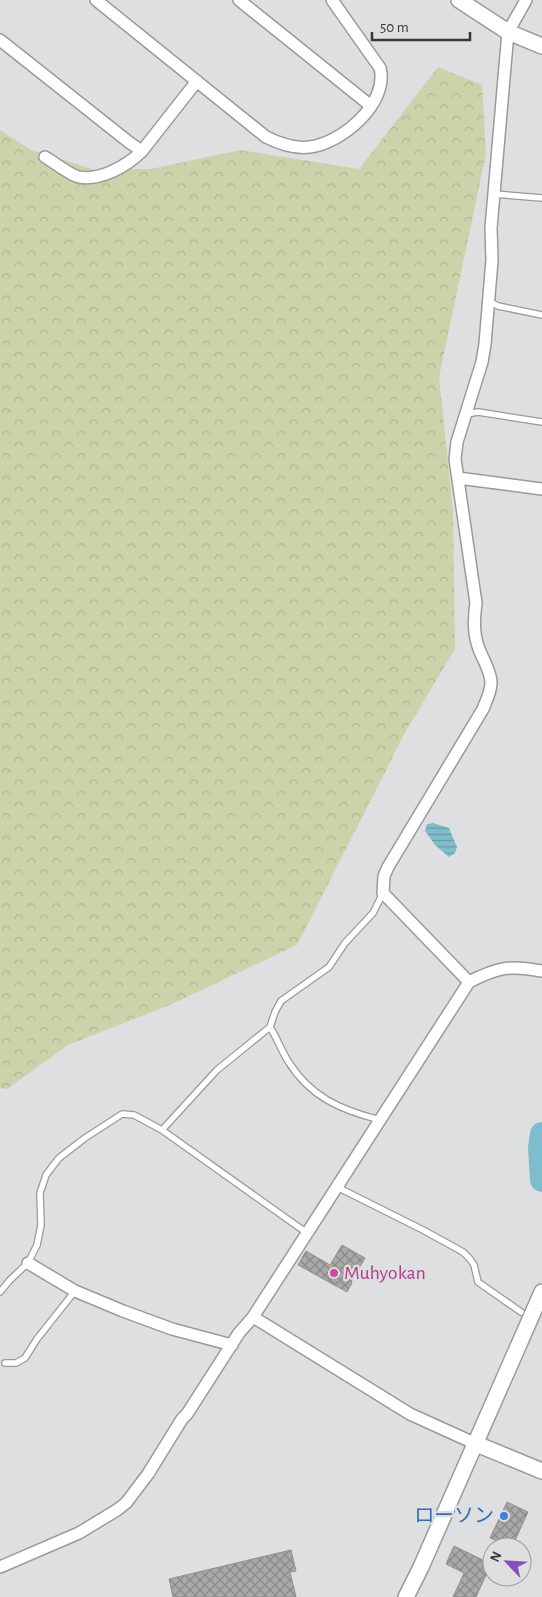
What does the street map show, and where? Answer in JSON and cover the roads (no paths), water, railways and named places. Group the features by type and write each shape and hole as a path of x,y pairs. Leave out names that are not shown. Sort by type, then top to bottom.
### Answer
{"street":[{"path":"96,0 266,137 281,144 298,148 311,147 334,139 354,124 371,106 382,76 380,68 332,0"},
{"path":"239,0 371,106"},
{"path":"459,0 508,32 542,46"},
{"path":"469,982 383,893 384,876 388,867 483,709 491,683 489,672 476,641 474,624 475,595 455,459 457,442 482,362 492,260 491,228 508,32 526,0"},
{"path":"0,40 142,151"},
{"path":"45,158 78,177 99,176 122,166 142,151 197,80"},
{"path":"458,478 542,489"},
{"path":"0,1567 79,1533 126,1503 148,1474 232,1344 253,1317 469,982 494,970 510,967 539,970"},
{"path":"28,1263 75,1290 123,1311 172,1329 232,1344"},
{"path":"406,1597 542,1292"},
{"path":"253,1317 410,1414 542,1471"}],"lane":[{"path":"494,194 542,198"},
{"path":"488,301 498,306 542,315"},
{"path":"466,414 478,412 542,422"},
{"path":"162,1130 216,1070 270,1026 281,1001 330,967 345,943 373,913 383,893"},
{"path":"270,1026 289,1063 320,1097 337,1106 380,1120"},
{"path":"0,1292 28,1263 37,1245 40,1233 40,1193 46,1175 59,1158 85,1138 122,1114 134,1114 162,1130 307,1233"},
{"path":"337,1187 424,1230 463,1252 474,1265 478,1282 521,1312"},
{"path":"5,1363 16,1363 25,1358 75,1290"}],"water":[{"path":"433,823 449,828 457,847 455,853 449,857 435,845 425,831 427,824"}],"waterway":[{"path":"542,1134 540,1148 542,1180"}],"place":[{"name":"Muhyokan","path":"334,1273"},
{"name":"ローソン","path":"504,1516"}]}
